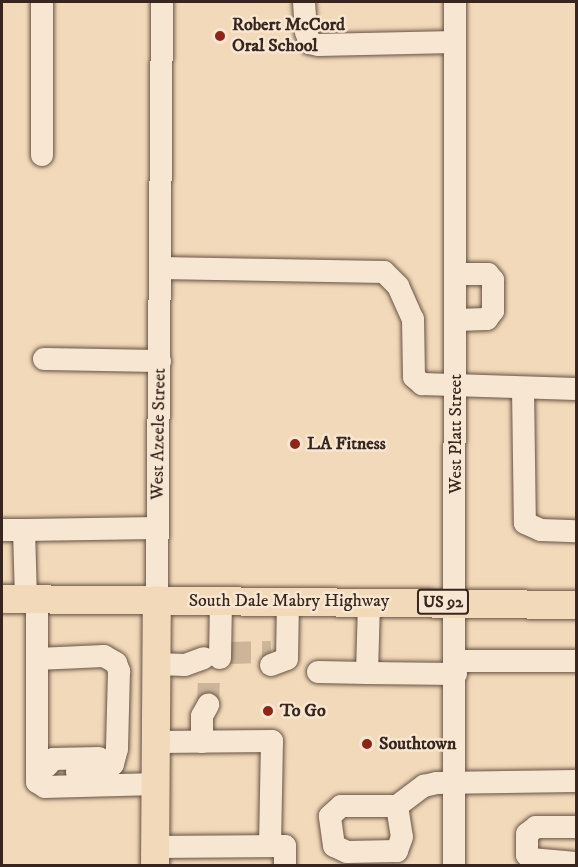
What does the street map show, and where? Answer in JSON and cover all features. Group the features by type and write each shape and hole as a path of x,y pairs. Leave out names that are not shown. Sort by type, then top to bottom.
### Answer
{"main road":[{"name":"South Dale Mabry Highway","path":"22,600 456,602 576,605"},
{"name":"West Azeele Street","path":"155,856 157,600"}],"street":[{"path":"42,2 42,155"},
{"name":"West Azeele Street","path":"157,600 162,2"},
{"path":"304,2 306,32 310,43 455,42"},
{"name":"West Platt Street","path":"454,866 455,2"},
{"path":"160,268 384,272 398,286 413,319 414,377 427,386 576,388"},
{"path":"456,274 488,274 493,280 493,311 487,319 456,320"},
{"path":"44,359 160,361"},
{"path":"523,388 525,523 541,530 576,531"},
{"path":"2,530 158,528"},
{"path":"24,530 22,600 37,659 42,766 38,782 45,787 156,784"},
{"path":"157,664 215,663 221,600"},
{"path":"275,659 287,659 288,601"},
{"path":"367,673 369,602"},
{"path":"37,659 104,656 116,663 119,671 116,754 113,764 98,772 53,773 42,766"},
{"path":"318,672 367,673 576,662"},
{"path":"202,709 202,742"},
{"path":"156,742 272,741 270,846"},
{"path":"397,806 424,786 454,782 576,782"},
{"path":"576,827 537,827 527,834 527,855 531,859 576,863"},
{"path":"155,856 285,846 285,866"}],"tunnel":[{"path":"229,653 271,652"},
{"path":"208,705 209,673"}],"place":[{"name":"Robert McCord Oral School","path":"220,36"},
{"name":"LA Fitness","path":"295,444"},
{"name":"To Go","path":"268,711"},
{"name":"Southtown","path":"367,744"}]}
